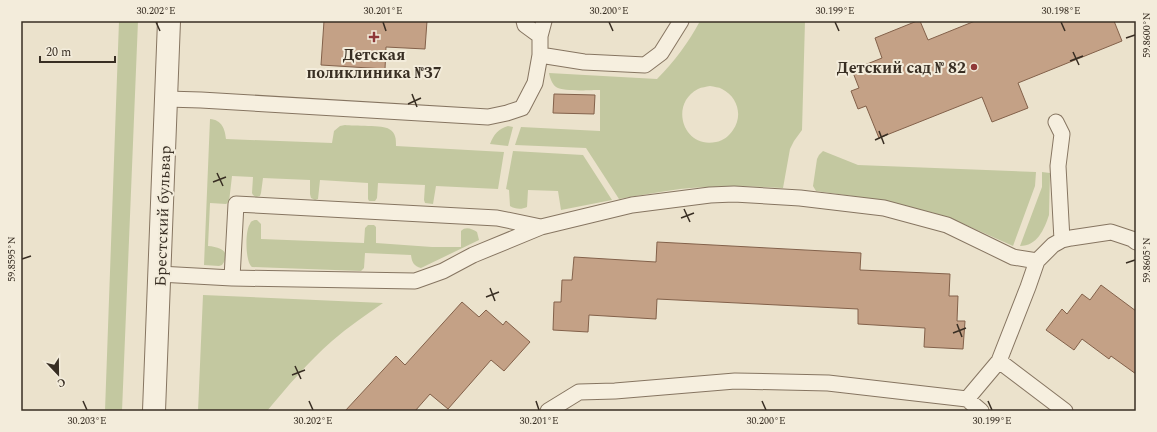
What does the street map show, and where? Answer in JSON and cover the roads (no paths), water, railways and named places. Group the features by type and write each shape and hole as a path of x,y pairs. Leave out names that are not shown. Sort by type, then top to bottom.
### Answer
{"street":[{"name":"Брестский бульвар","path":"154,411 169,21"}],"lane":[{"path":"524,21 525,25 540,36"},
{"path":"166,99 488,117 507,114 522,108 534,83 540,55 540,36 544,21"},
{"path":"540,55 584,62 645,65 661,53 681,21"},
{"path":"1056,122 1062,134 1058,166 1062,240"},
{"path":"159,274 232,278 415,281 443,271 473,255 541,227 632,205 710,195 734,194 800,198 884,208 947,225 1013,257 1037,262"},
{"path":"232,278 236,204 497,218 541,227"},
{"path":"967,399 999,362 1037,262 1053,245 1062,240 1110,232 1132,239 1136,242"},
{"path":"999,362 1065,411"},
{"path":"548,411 579,392 614,391 735,381 828,383 967,399 981,411"}],"place":[{"name":"Детская поликлиника №37","path":"374,37"},
{"name":"Детский сад № 82","path":"974,67"}]}
